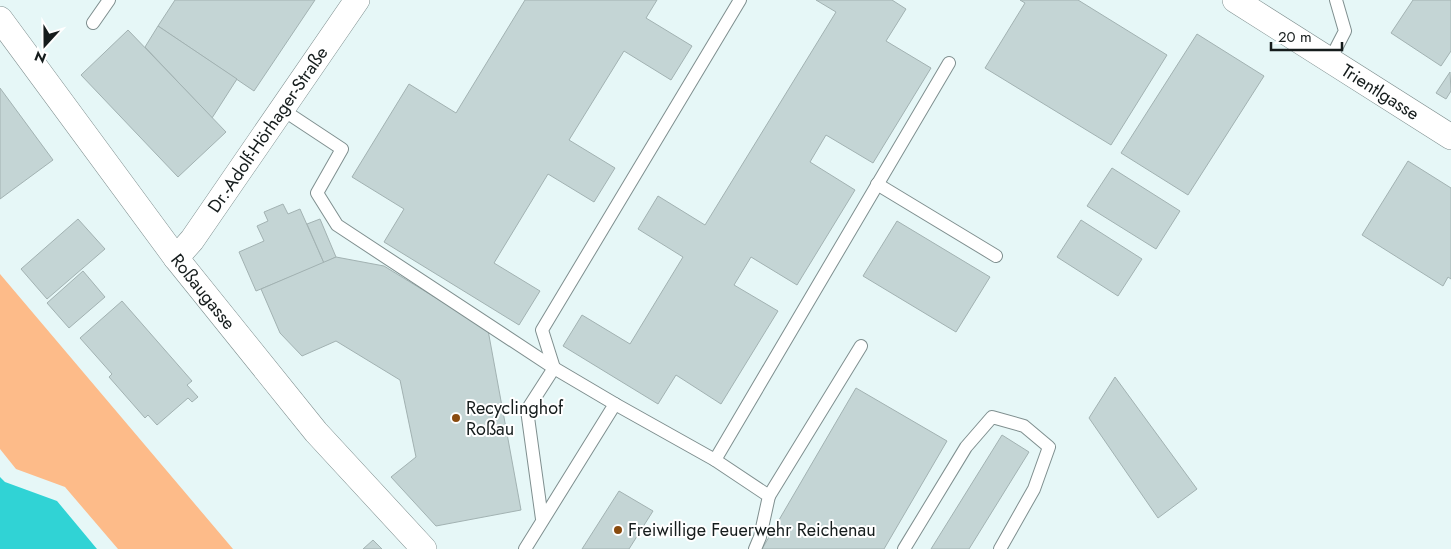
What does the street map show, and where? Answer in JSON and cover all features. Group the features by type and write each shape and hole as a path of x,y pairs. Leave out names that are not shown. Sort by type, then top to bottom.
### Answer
{"street":[{"name":"Dr.-Adolf-Hörhager-Straße","path":"176,258 196,234 283,110 357,0"},
{"name":"Trientlgasse","path":"1236,0 1451,137"},
{"name":"Roßaugasse","path":"0,18 176,258 316,432 424,549"}],"lane":[{"path":"93,23 109,0"},
{"path":"554,368 542,330 740,0"},
{"path":"1330,60 1346,31 1336,0"},
{"path":"715,460 949,63"},
{"path":"283,110 342,149 316,193 337,225 554,368 715,460 769,496"},
{"path":"877,184 996,256"},
{"path":"755,549 760,537 769,496 861,346"},
{"path":"542,519 527,410 554,368"},
{"path":"525,549 615,404"},
{"path":"904,549 966,447 992,417 1024,426 1049,447 1034,489 1000,549"}],"shaded area":[{"path":"0,274 233,549 118,549 65,487 16,469 0,449"}],"water":[{"path":"0,477 5,482 57,501 97,549 0,549"}],"building":[{"path":"175,0 315,0 254,91 158,26"},
{"path":"525,0 657,0 646,18 692,46 671,80 624,51 569,140 615,168 594,202 548,174 494,263 540,291 519,325 384,242 404,209 352,177 409,84 456,113"},
{"path":"816,0 892,0 906,9 886,41 931,68 873,163 826,135 810,162 855,190 797,285 751,257 734,285 778,311 721,404 676,375 658,404 563,346 582,315 630,344 683,257 638,229 658,196 705,225 836,12"},
{"path":"1020,0 1078,0 1167,55 1111,145 985,68 1025,3"},
{"path":"1413,0 1451,0 1451,51 1441,66 1391,33"},
{"path":"158,26 237,79 212,118 145,47"},
{"path":"128,30 226,132 178,177 81,75"},
{"path":"1197,34 1264,76 1188,195 1121,153"},
{"path":"1450,72 1451,91 1446,99 1436,93"},
{"path":"0,88 53,160 0,199"},
{"path":"1408,161 1451,188 1451,279 1448,277 1443,286 1362,235"},
{"path":"1112,168 1180,211 1156,249 1087,206"},
{"path":"283,204 288,214 300,209 324,263 256,291 239,252 264,241 257,226 268,221 264,212"},
{"path":"78,219 105,249 47,299 21,269"},
{"path":"320,219 336,257 324,263 307,224"},
{"path":"1081,220 1142,259 1118,296 1057,257"},
{"path":"897,221 990,277 956,332 863,276"},
{"name":"Recyclinghof Roßau","path":"336,257 384,266 488,330 521,510 436,526 391,477 416,457 400,380 336,341 302,356 280,333 261,289"},
{"path":"83,271 105,297 69,328 47,303"},
{"path":"122,301 192,381 187,385 198,397 192,402 188,398 157,425 148,415 145,418 109,377 112,374 80,338"},
{"path":"1115,377 1197,489 1158,518 1089,418"},
{"path":"856,388 947,441 884,549 762,549"},
{"path":"1002,435 1029,452 969,549 931,549"},
{"name":"Freiwillige Feuerwehr Reichenau","path":"619,491 653,511 629,549 582,549"},
{"path":"373,540 382,549 363,549"}],"place":[{"name":"Recyclinghof Roßau","path":"456,418"},
{"name":"Freiwillige Feuerwehr Reichenau","path":"618,530"}]}
